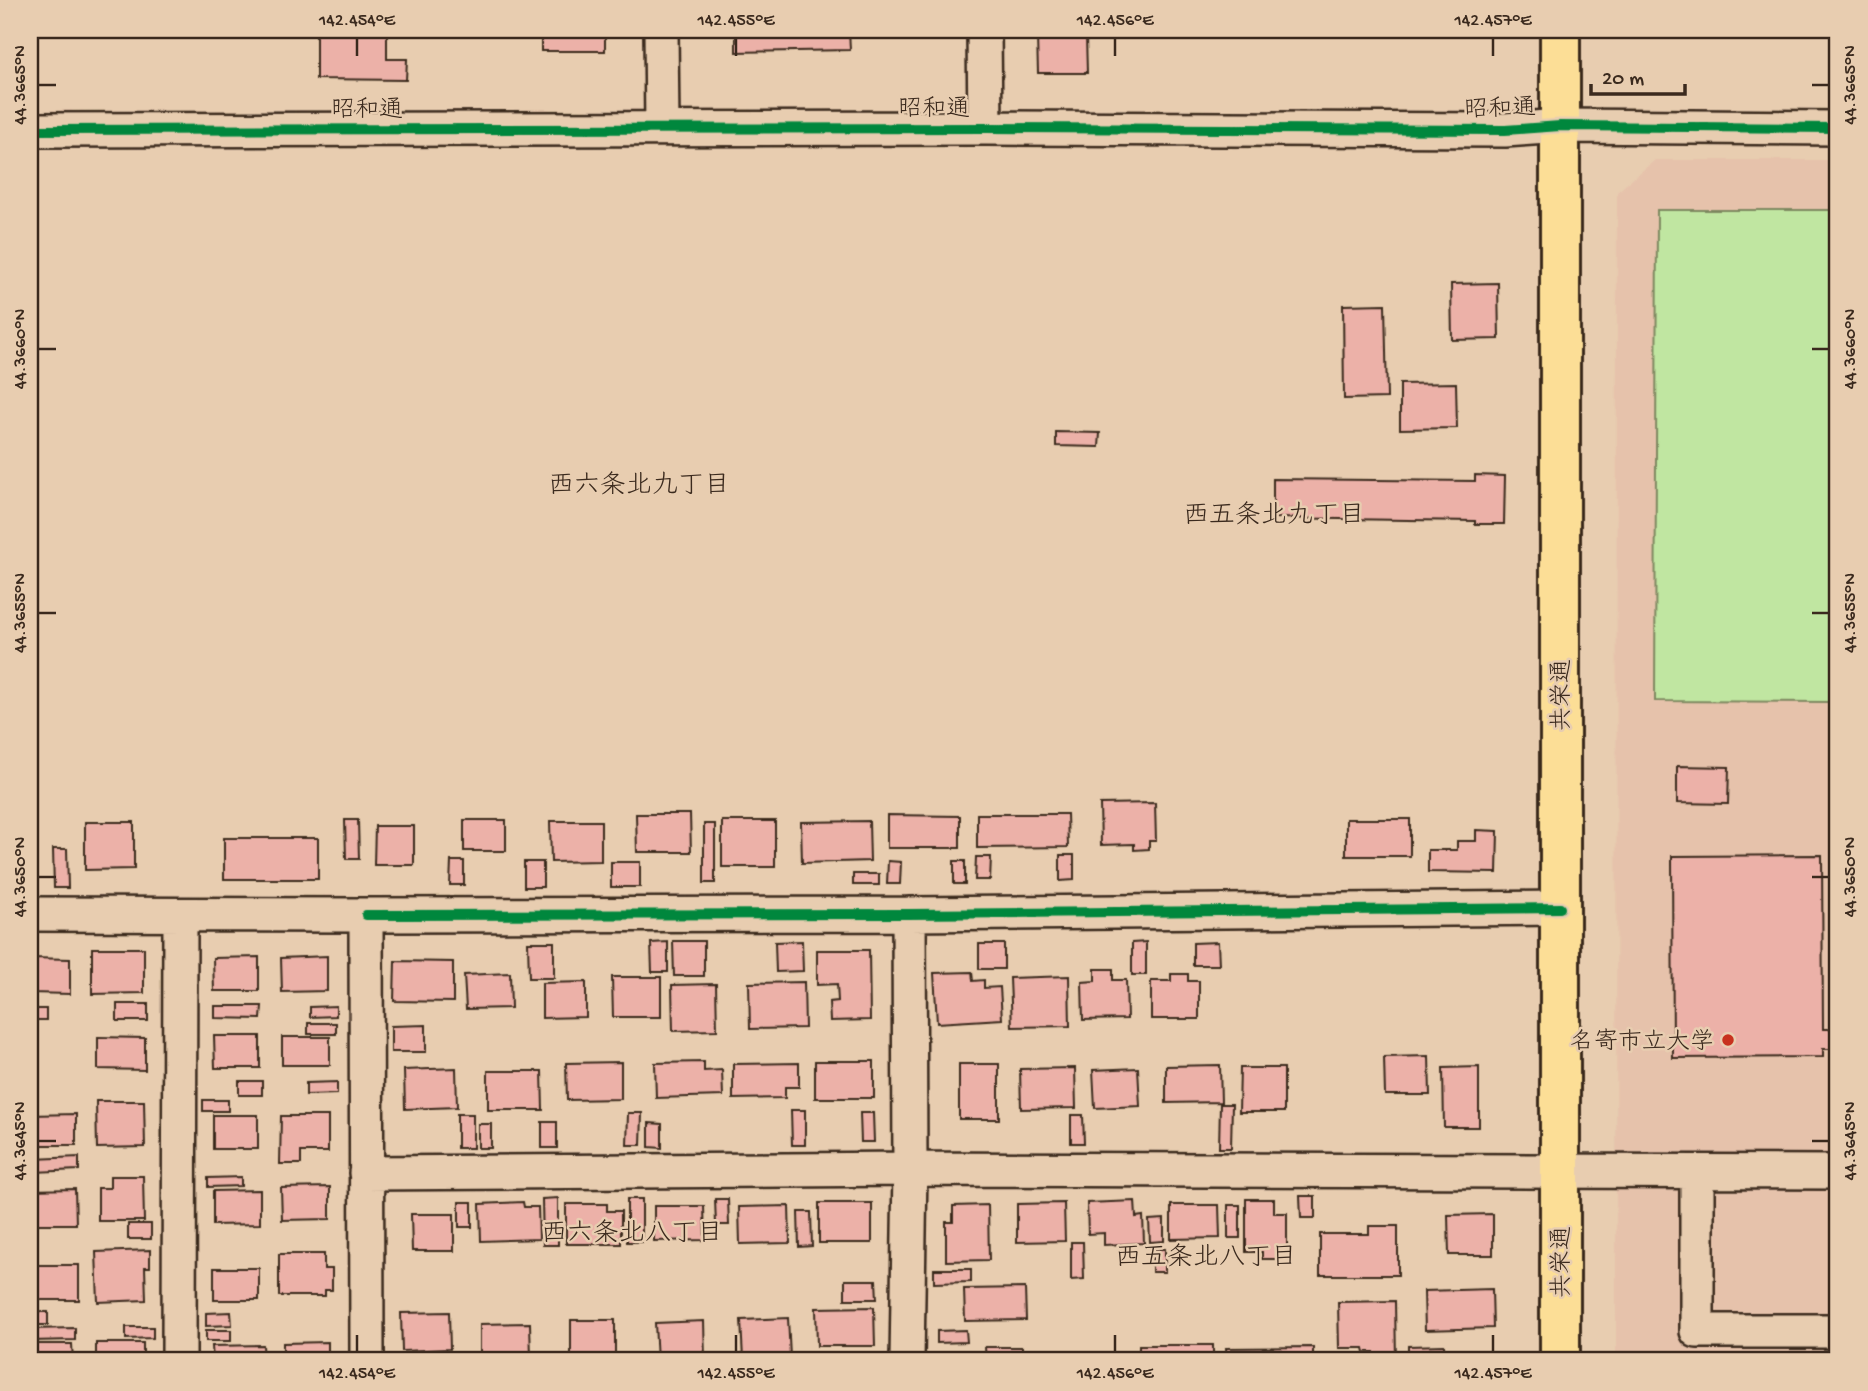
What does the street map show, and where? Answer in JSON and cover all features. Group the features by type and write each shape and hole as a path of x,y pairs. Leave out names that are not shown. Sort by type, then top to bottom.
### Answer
{"main road":[{"name":"共栄通","path":"1560,30 1560,1361"}],"street":[{"path":"661,30 662,128"},
{"path":"984,30 985,128"},
{"name":"昭和通","path":"30,130 1505,130 1560,126 1838,128"},
{"path":"30,914 909,914 1560,908"},
{"path":"907,1361 910,1169 909,914"},
{"path":"178,1361 180,915"},
{"path":"366,915 367,1361"},
{"path":"366,1172 910,1169 1838,1171"},
{"path":"1697,1172 1697,1331 1838,1331"}],"shaded area":[{"name":"名寄市立大学","path":"1655,160 1838,160 1838,1361 1616,1361 1617,192"}],"green space":[{"path":"1657,210 1838,210 1838,702 1655,701"}],"building":[{"path":"316,30 387,30 387,59 407,59 406,80 316,79"},
{"path":"541,30 605,30 605,51 541,51"},
{"path":"736,30 849,30 850,50 736,52"},
{"path":"1037,36 1086,36 1087,73 1038,73"},
{"path":"1498,283 1499,339 1452,340 1451,284"},
{"path":"1385,304 1387,398 1344,399 1343,305"},
{"path":"1456,383 1457,428 1400,429 1400,384"},
{"path":"1056,432 1100,433 1099,447 1056,446"},
{"path":"1475,475 1505,476 1504,524 1475,524 1475,521 1273,518 1273,479 1475,481"},
{"path":"1677,766 1729,767 1728,804 1677,803"},
{"path":"1155,803 1156,841 1149,841 1149,849 1134,850 1134,844 1101,845 1100,804"},
{"path":"636,814 690,814 691,852 637,852"},
{"path":"977,814 1067,814 1068,847 977,848"},
{"path":"887,815 960,816 960,848 887,848"},
{"path":"1346,819 1410,819 1410,856 1346,856"},
{"path":"345,820 358,820 359,859 346,859"},
{"path":"464,820 506,820 506,851 464,851"},
{"path":"550,821 601,821 601,861 551,862"},
{"path":"722,821 775,821 775,867 722,867"},
{"path":"869,821 870,861 802,863 801,822"},
{"path":"85,822 134,822 134,869 85,870"},
{"path":"704,824 715,824 715,883 704,883"},
{"path":"375,826 414,826 414,865 374,865"},
{"path":"1476,830 1498,831 1497,873 1428,872 1428,850 1457,850 1457,841 1476,841"},
{"path":"224,838 318,838 318,879 224,879"},
{"path":"53,849 67,849 68,888 54,888"},
{"path":"1060,855 1074,855 1074,880 1060,881"},
{"path":"1822,855 1823,1029 1838,1029 1838,1049 1823,1049 1823,1057 1673,1058 1672,856"},
{"path":"976,857 991,857 990,880 975,880"},
{"path":"451,861 464,861 464,885 450,885"},
{"path":"888,861 901,862 900,884 887,884"},
{"path":"954,861 965,861 965,884 954,884"},
{"path":"524,862 543,862 543,887 524,887"},
{"path":"611,862 640,862 640,887 611,887"},
{"path":"853,874 879,874 879,885 853,885"},
{"path":"673,941 704,941 704,976 674,976"},
{"path":"802,941 803,971 776,972 775,942"},
{"path":"528,942 554,942 554,978 529,978"},
{"path":"668,942 668,972 652,972 651,943"},
{"path":"1146,942 1146,975 1132,975 1132,943"},
{"path":"1218,942 1219,965 1193,965 1193,943"},
{"path":"979,944 1004,944 1004,969 979,969"},
{"path":"92,948 144,948 144,993 92,994"},
{"path":"817,950 869,950 870,1020 830,1021 829,1002 838,1001 837,984 817,985"},
{"path":"327,956 327,991 282,992 281,958"},
{"path":"259,957 259,991 214,991 213,958"},
{"path":"30,958 70,959 70,994 30,993"},
{"path":"395,961 453,962 453,1002 394,1001"},
{"path":"1095,969 1113,969 1113,980 1126,980 1127,1019 1083,1020 1082,982 1095,981"},
{"path":"972,972 973,981 984,980 984,988 1000,987 1002,1019 937,1023 934,973"},
{"path":"510,973 511,1008 466,1009 464,975"},
{"path":"1171,974 1188,974 1188,981 1199,981 1199,1019 1151,1019 1151,981 1171,981"},
{"path":"1069,976 1070,1026 1012,1027 1010,978"},
{"path":"612,977 661,977 661,1017 613,1017"},
{"path":"586,982 586,1017 542,1018 542,983"},
{"path":"804,982 805,1028 750,1029 749,983"},
{"path":"716,984 717,1030 673,1031 672,985"},
{"path":"117,1004 148,1004 148,1021 117,1021"},
{"path":"215,1006 262,1006 261,1019 215,1018"},
{"path":"336,1006 336,1016 310,1017 310,1007"},
{"path":"30,1009 46,1009 46,1020 30,1020"},
{"path":"308,1023 336,1023 336,1034 308,1034"},
{"path":"426,1025 426,1052 391,1052 391,1026"},
{"path":"214,1036 260,1036 260,1068 215,1068"},
{"path":"98,1037 145,1038 145,1070 98,1069"},
{"path":"282,1037 330,1037 330,1065 282,1065"},
{"path":"1429,1056 1430,1095 1385,1095 1384,1057"},
{"path":"815,1061 874,1061 874,1098 815,1098"},
{"path":"621,1062 621,1099 567,1100 566,1063"},
{"path":"704,1062 704,1071 722,1070 723,1096 656,1098 655,1063"},
{"path":"799,1063 799,1087 785,1087 785,1098 733,1099 733,1064"},
{"path":"959,1064 999,1064 999,1119 959,1119"},
{"path":"1220,1065 1221,1102 1166,1103 1166,1066"},
{"path":"1479,1067 1479,1127 1444,1127 1443,1068"},
{"path":"456,1068 457,1107 405,1109 404,1070"},
{"path":"1075,1068 1076,1108 1021,1109 1020,1069"},
{"path":"1138,1068 1140,1106 1095,1108 1093,1070"},
{"path":"1240,1068 1284,1068 1284,1112 1239,1112"},
{"path":"488,1071 542,1071 543,1110 488,1110"},
{"path":"239,1081 262,1081 262,1095 239,1095"},
{"path":"337,1082 337,1094 306,1095 306,1083"},
{"path":"203,1100 228,1100 228,1111 203,1111"},
{"path":"96,1101 144,1101 145,1147 97,1148"},
{"path":"1220,1104 1232,1104 1231,1148 1219,1148"},
{"path":"791,1110 805,1110 805,1145 792,1145"},
{"path":"628,1113 642,1113 641,1145 627,1145"},
{"path":"860,1113 873,1113 874,1142 861,1142"},
{"path":"76,1114 76,1145 30,1145 30,1115"},
{"path":"457,1114 473,1114 473,1148 457,1148"},
{"path":"213,1115 258,1115 258,1149 213,1149"},
{"path":"1071,1115 1083,1115 1084,1143 1071,1143"},
{"path":"281,1116 328,1116 328,1152 301,1152 301,1164 280,1164"},
{"path":"542,1122 557,1122 557,1148 542,1148"},
{"path":"649,1123 662,1124 662,1148 649,1147"},
{"path":"478,1124 491,1124 491,1148 478,1148"},
{"path":"79,1157 79,1170 34,1172 34,1159"},
{"path":"110,1176 143,1176 144,1221 98,1221 98,1188 110,1188"},
{"path":"241,1177 241,1186 208,1187 208,1178"},
{"path":"330,1187 330,1219 282,1220 281,1188"},
{"path":"75,1189 76,1224 30,1224 30,1190"},
{"path":"260,1190 260,1224 213,1225 213,1191"},
{"path":"1300,1196 1315,1196 1315,1218 1301,1218"},
{"path":"558,1198 558,1245 543,1245 542,1199"},
{"path":"627,1199 642,1199 642,1242 627,1242"},
{"path":"715,1199 728,1199 729,1225 716,1225"},
{"path":"1246,1199 1274,1199 1274,1213 1287,1213 1287,1259 1262,1259 1262,1252 1246,1252"},
{"path":"1135,1201 1136,1217 1143,1216 1144,1243 1104,1245 1104,1233 1088,1234 1087,1203"},
{"path":"459,1202 472,1202 472,1227 459,1227"},
{"path":"523,1202 524,1207 538,1207 539,1239 481,1241 480,1204"},
{"path":"819,1203 872,1203 872,1243 819,1243"},
{"path":"1064,1203 1065,1241 1017,1242 1017,1204"},
{"path":"566,1204 607,1204 607,1211 621,1211 621,1244 566,1244"},
{"path":"988,1205 989,1260 946,1261 946,1222 953,1222 953,1206"},
{"path":"1171,1205 1219,1205 1220,1238 1171,1239"},
{"path":"1228,1205 1240,1205 1240,1238 1228,1238"},
{"path":"654,1206 704,1206 705,1240 654,1241"},
{"path":"789,1206 790,1243 740,1244 739,1207"},
{"path":"798,1212 811,1212 812,1246 799,1247"},
{"path":"411,1214 454,1214 454,1251 412,1251"},
{"path":"1493,1214 1493,1255 1449,1255 1448,1215"},
{"path":"1164,1219 1164,1241 1150,1242 1149,1220"},
{"path":"128,1224 151,1224 151,1239 128,1239"},
{"path":"1369,1226 1398,1226 1398,1275 1320,1275 1320,1234 1369,1234"},
{"path":"1071,1242 1083,1242 1084,1279 1071,1280"},
{"path":"1152,1249 1165,1249 1165,1272 1152,1272"},
{"path":"150,1250 150,1267 145,1267 146,1300 98,1302 96,1252"},
{"path":"279,1254 324,1254 324,1269 332,1269 332,1290 325,1290 325,1296 279,1296"},
{"path":"30,1265 79,1265 79,1300 30,1300"},
{"path":"214,1268 259,1268 259,1300 214,1300"},
{"path":"934,1269 971,1269 971,1282 934,1283"},
{"path":"845,1280 876,1280 877,1299 845,1299"},
{"path":"1025,1288 1026,1320 965,1321 964,1289"},
{"path":"1492,1289 1493,1328 1425,1330 1424,1291"},
{"path":"1395,1301 1396,1361 1374,1361 1374,1352 1365,1352 1364,1348 1339,1348 1338,1302"},
{"path":"874,1307 875,1346 817,1346 816,1308"},
{"path":"30,1312 48,1312 48,1325 30,1325"},
{"path":"231,1312 232,1325 206,1326 206,1313"},
{"path":"449,1312 450,1349 402,1351 401,1313"},
{"path":"788,1318 790,1357 743,1359 741,1320"},
{"path":"571,1320 615,1320 615,1360 571,1360"},
{"path":"704,1321 705,1359 657,1361 655,1323"},
{"path":"530,1323 531,1358 480,1359 480,1324"},
{"path":"126,1327 153,1327 153,1338 126,1339"},
{"path":"75,1328 75,1340 30,1341 30,1329"},
{"path":"206,1330 231,1330 231,1341 206,1341"},
{"path":"966,1330 967,1342 937,1343 937,1331"},
{"path":"328,1342 328,1361 283,1361 283,1343"},
{"path":"96,1343 143,1343 143,1361 96,1361"},
{"path":"30,1344 72,1344 73,1361 30,1361"},
{"path":"263,1345 264,1361 213,1361 212,1346"},
{"path":"1139,1345 1213,1345 1213,1361 1139,1361"},
{"path":"1444,1345 1445,1361 1408,1361 1408,1346"},
{"path":"985,1347 1022,1347 1022,1361 986,1361"},
{"path":"1313,1347 1313,1361 1227,1361 1226,1348"},
{"path":"1089,1357 1089,1361 1037,1361 1037,1359"}],"cycle path":[{"path":"30,130 1505,130 1560,126 1838,128"},
{"path":"366,915 909,914 1560,908"}],"place":[{"name":"名寄市立大学","path":"1728,1040"}],"district":[{"name":"西六条北九丁目","path":"639,483"},
{"name":"西五条北九丁目","path":"1274,513"},
{"name":"西六条北八丁目","path":"632,1231"},
{"name":"西五条北八丁目","path":"1206,1255"}]}
